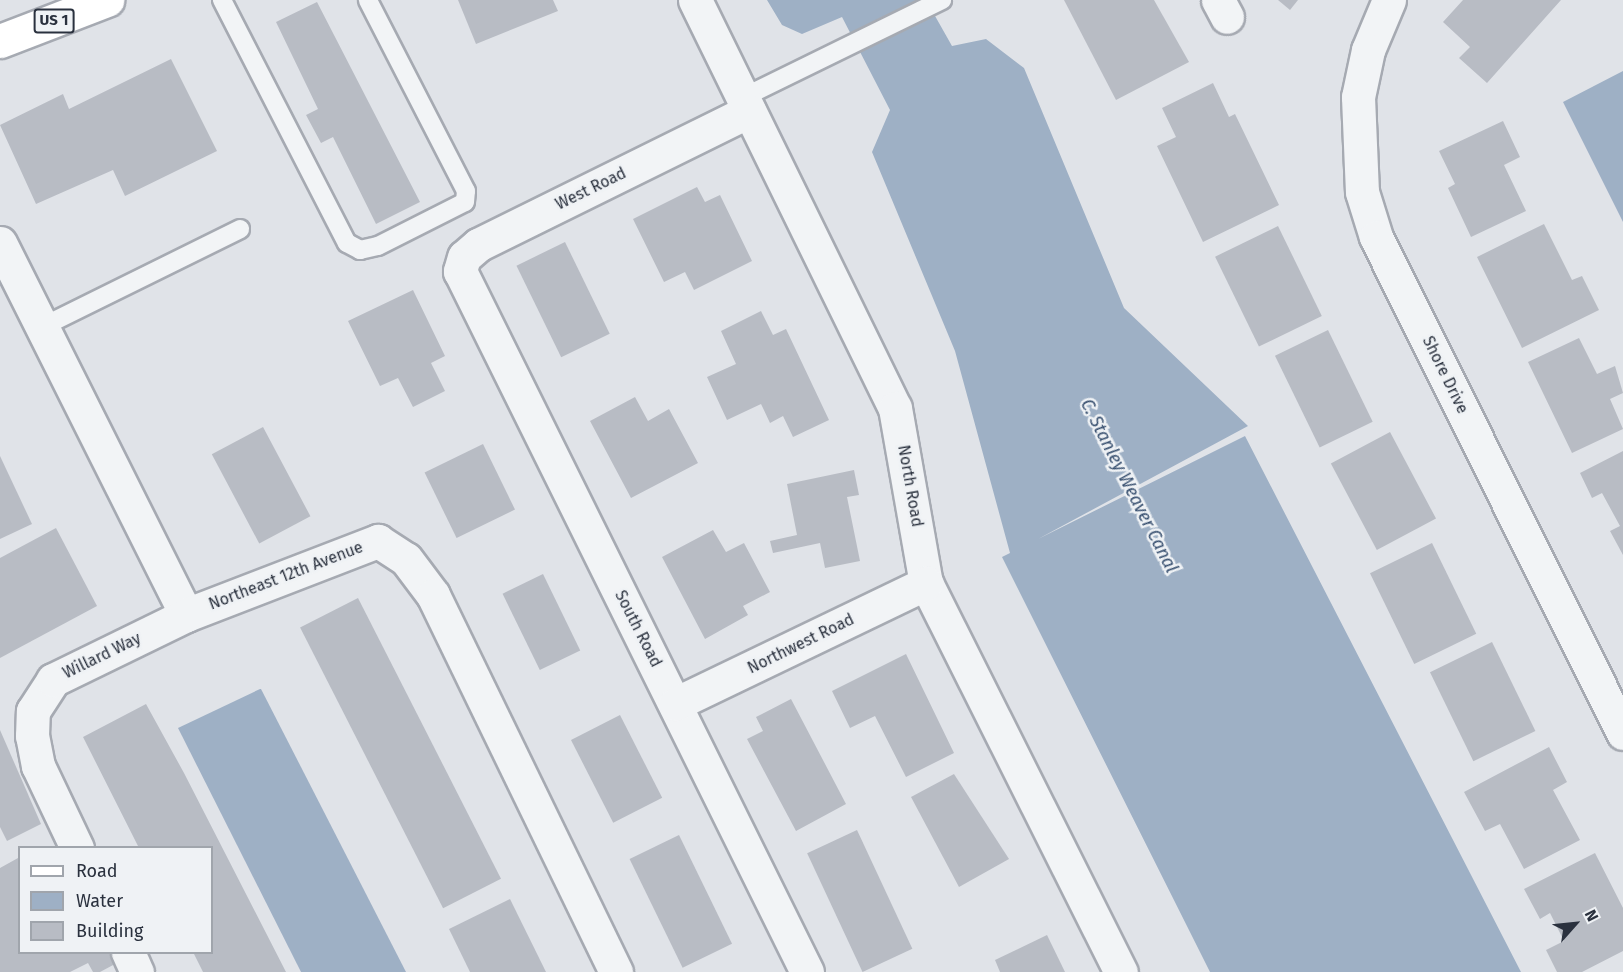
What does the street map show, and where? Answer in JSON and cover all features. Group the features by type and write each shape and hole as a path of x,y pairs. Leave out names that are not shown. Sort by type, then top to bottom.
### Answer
{"main road":[{"name":"US 1","path":"0,41 107,0"}],"street":[{"name":"North Road","path":"695,0 895,408 927,583 1121,972"},
{"name":"Shore Drive","path":"1389,0 1368,50 1358,97 1362,192 1376,237 1623,733"},
{"name":"West Road","path":"466,287 460,271 464,257 478,245 746,105"},
{"path":"0,243 186,615"},
{"name":"South Road","path":"466,287 807,972"},
{"name":"Northeast 12th Avenue","path":"186,615 378,541 406,559 433,595 616,972"},
{"name":"Northwest Road","path":"675,704 927,583"},
{"name":"Willard Way","path":"76,846 38,766 33,741 33,711 53,680 186,615"},
{"path":"129,954 137,972"}],"lane":[{"path":"222,0 347,243 360,250 378,246 465,202 466,191 368,0"},
{"path":"746,105 939,1"},
{"path":"42,327 240,229"}],"water":[{"name":"C. Stanley Weaver Canal","path":"767,0 926,0 952,46 986,39 1024,68 1124,308 1248,426 1038,539 1245,436 1521,972 1210,972 1002,557 1010,553 955,351 872,152 890,110 842,17 802,34 782,25"},
{"path":"1623,71 1623,222 1563,102"},
{"path":"261,689 406,972 301,972 178,728"}],"building":[{"path":"458,0 553,0 558,11 476,44"},
{"path":"1064,0 1154,0 1189,62 1116,100"},
{"path":"1278,0 1298,0 1290,10"},
{"path":"1463,0 1561,0 1487,83 1459,58 1470,47 1443,22"},
{"path":"317,2 420,202 376,224 333,137 321,143 306,115 318,109 276,22"},
{"path":"171,59 217,151 125,196 113,170 36,204 0,125 63,94 69,109"},
{"path":"1213,83 1229,117 1235,114 1279,205 1203,242 1157,146 1176,137 1162,108"},
{"path":"1503,121 1520,157 1504,165 1526,211 1471,237 1448,188 1455,184 1439,151"},
{"path":"697,187 705,202 720,195 752,261 694,290 685,272 664,282 633,219"},
{"path":"1544,224 1572,280 1582,276 1599,310 1522,348 1477,257"},
{"path":"1278,226 1322,316 1259,347 1215,257"},
{"path":"565,242 610,334 561,357 516,266"},
{"path":"413,290 445,356 431,363 445,391 413,407 398,378 380,386 348,321"},
{"path":"761,311 773,335 786,329 829,420 793,437 783,416 770,423 761,404 727,420 707,377 736,364 721,331"},
{"path":"1328,330 1373,422 1320,448 1275,356"},
{"path":"1579,338 1597,374 1615,366 1623,393 1610,399 1623,429 1572,453 1528,362"},
{"path":"635,397 648,421 669,409 698,463 631,498 590,421"},
{"path":"263,427 310,516 259,543 212,454"},
{"path":"1390,432 1436,519 1377,550 1331,463"},
{"path":"483,444 515,510 457,538 425,472"},
{"path":"1623,451 1623,555 1610,531 1620,526 1602,493 1592,498 1580,473"},
{"path":"0,456 32,524 0,539"},
{"path":"854,470 859,495 847,497 860,561 825,568 820,543 773,553 770,541 797,535 787,484"},
{"path":"56,528 97,606 0,658 0,558"},
{"path":"713,530 726,552 744,543 770,592 743,606 748,615 705,639 662,557"},
{"path":"1432,543 1476,634 1414,664 1370,573"},
{"path":"543,574 580,650 540,670 503,594"},
{"path":"358,598 501,879 443,908 300,628"},
{"path":"1492,642 1535,731 1473,761 1430,672"},
{"path":"906,654 954,753 906,777 875,716 850,728 832,691"},
{"path":"791,699 846,804 796,831 747,739 763,731 756,717"},
{"path":"146,704 286,972 203,972 194,954 213,954 213,846 138,846 83,737"},
{"path":"620,715 662,798 613,823 571,740"},
{"path":"0,730 41,824 7,841 0,827"},
{"path":"1549,747 1567,782 1553,790 1580,840 1524,869 1500,824 1485,831 1464,792"},
{"path":"954,774 1009,859 959,887 911,797"},
{"path":"857,830 912,949 863,972 807,853"},
{"path":"679,835 732,944 683,968 630,859"},
{"path":"1595,853 1623,908 1623,951 1582,972 1557,972 1546,950 1564,941 1550,913 1540,919 1524,889"},
{"path":"18,858 18,954 110,954 115,964 100,972 93,972 88,963 70,972 0,972 0,868"},
{"path":"510,899 546,972 470,972 449,929"},
{"path":"1047,935 1065,972 1000,972 995,960"}]}
